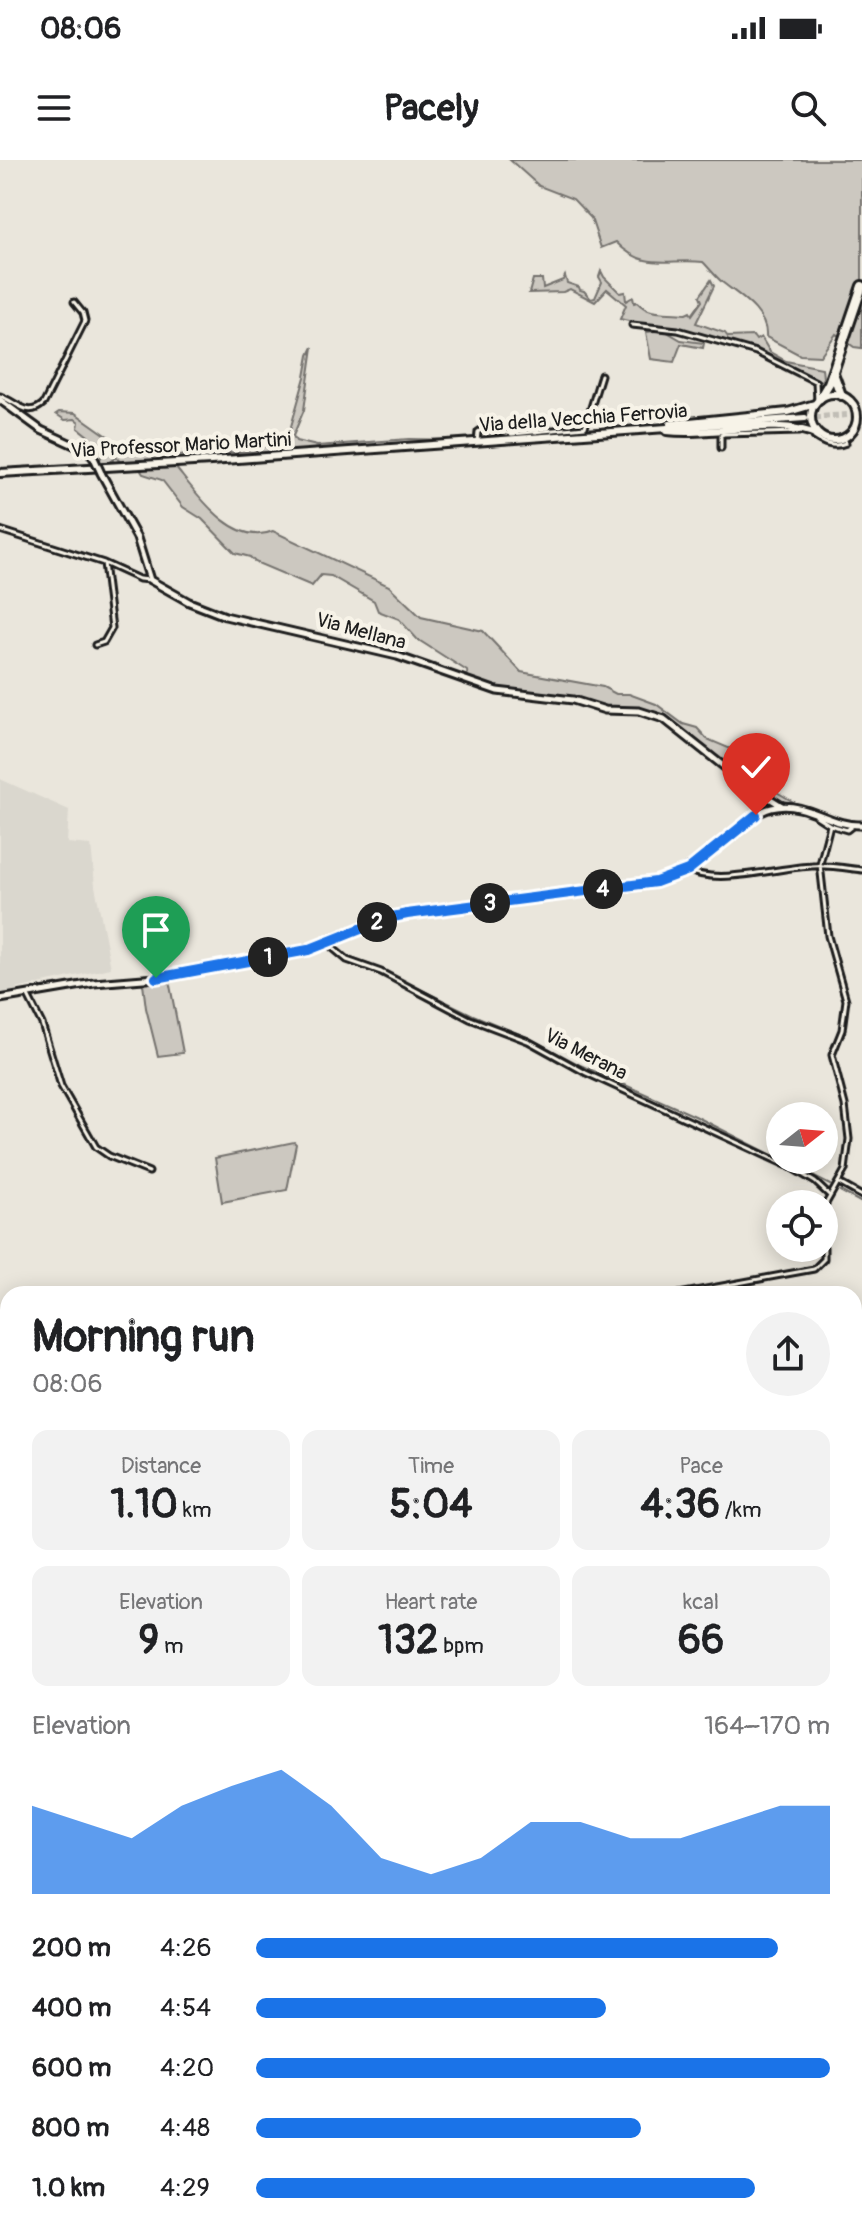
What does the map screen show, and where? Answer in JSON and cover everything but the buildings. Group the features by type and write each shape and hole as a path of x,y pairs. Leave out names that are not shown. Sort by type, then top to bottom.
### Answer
{"highway":[{"path":"817,401 829,383 862,286"},
{"path":"834,363 841,395"}],"main road":[{"path":"651,429 687,421 788,412 830,394 862,404"},
{"path":"817,401 811,421 820,436"},
{"path":"852,431 857,417 853,403"},
{"name":"Via della Vecchia Ferrovia","path":"364,450 805,418"},
{"path":"651,429 677,432 787,428 808,430 833,440 844,438 862,427"},
{"name":"Via Professor Mario Martini","path":"0,473 364,450"}],"street":[{"path":"0,398 29,412 37,410 44,403 85,321 74,302"},
{"path":"632,325 678,330 756,352 816,382 817,401"},
{"path":"477,442 478,432 484,428 512,434 585,427 601,375"},
{"path":"0,398 41,430 89,452 137,538 150,580 139,579 104,563 0,530"},
{"path":"721,448 721,435 727,433 802,432 836,446 846,443 844,438"},
{"path":"95,645 104,642 112,628 104,563"},
{"name":"Via Mellana","path":"150,580 189,602 225,616 397,656 507,694 560,698 605,710 639,711 656,716 664,719 742,781 782,806 862,825"},
{"path":"0,999 94,983 166,977 308,950 397,916 656,882 688,870 756,815 782,806"},
{"path":"814,813 830,825 847,830 854,825"},
{"path":"830,825 820,867 828,936 846,1000 842,1030 832,1055 845,1105 849,1139 847,1163 834,1190"},
{"path":"688,870 728,876 820,867 862,870"},
{"name":"Via Merana","path":"328,943 347,960 381,972 470,1019 528,1041 586,1073 790,1167 824,1190"},
{"path":"27,994 42,1024 61,1086 96,1147 109,1156 149,1172"},
{"path":"839,1183 862,1196"},
{"path":"721,1286 817,1268 822,1262"}],"shaded area":[{"path":"510,160 862,160 862,348 854,347 836,334 820,356 800,355 766,337 757,312 703,262 647,260 637,257 616,242 601,248 591,218 573,199 539,186"},
{"path":"601,271 620,293 625,292 626,301 633,297 634,303 648,310 690,312 692,315 711,280 714,286 696,323 725,333 728,337 753,336 756,340 761,337 770,352 786,361 822,368 823,378 820,382 760,351 722,343 703,334 663,327 681,340 704,343 703,348 681,344 674,362 651,359 646,332 655,331 655,327 620,319 626,305 607,289 595,302 570,289 529,293 533,279 542,279 543,288 563,280 565,276 567,283 579,287 591,299 595,298 602,282 599,277"},
{"path":"313,347 304,410 293,436 296,441 317,446 409,439 452,440 121,463 116,457 111,462 99,462 103,452 87,442 88,436 78,428 79,422 75,419 65,420 56,414 75,413 126,449 147,454 256,451 256,447 283,445 286,444"},
{"path":"138,466 176,468 218,516 244,532 258,534 273,531 389,586 421,617 483,631 521,672 603,687 616,694 629,694 656,704 683,724 697,728 707,739 731,749 757,773 765,785 802,807 776,799 754,786 661,715 497,689 468,679 467,671 417,639 399,619 378,611 374,601 331,576 321,575 312,586 235,553 202,519 183,507 162,480 143,474"},
{"path":"0,779 69,810 67,843 91,845 95,886 111,968 0,995"},
{"path":"169,980 183,1053 158,1056 143,984"},
{"path":"294,1142 287,1190 222,1202 215,1158"}],"waterway":[{"path":"333,944 346,957 527,1037 766,1152"},
{"path":"808,1174 830,1185"},
{"path":"840,1191 862,1203"}],"tunnel":[{"path":"805,418 862,414"}],"route":[{"path":"156,978 308,950 388,918 407,914 656,882 688,870 756,815"}]}
